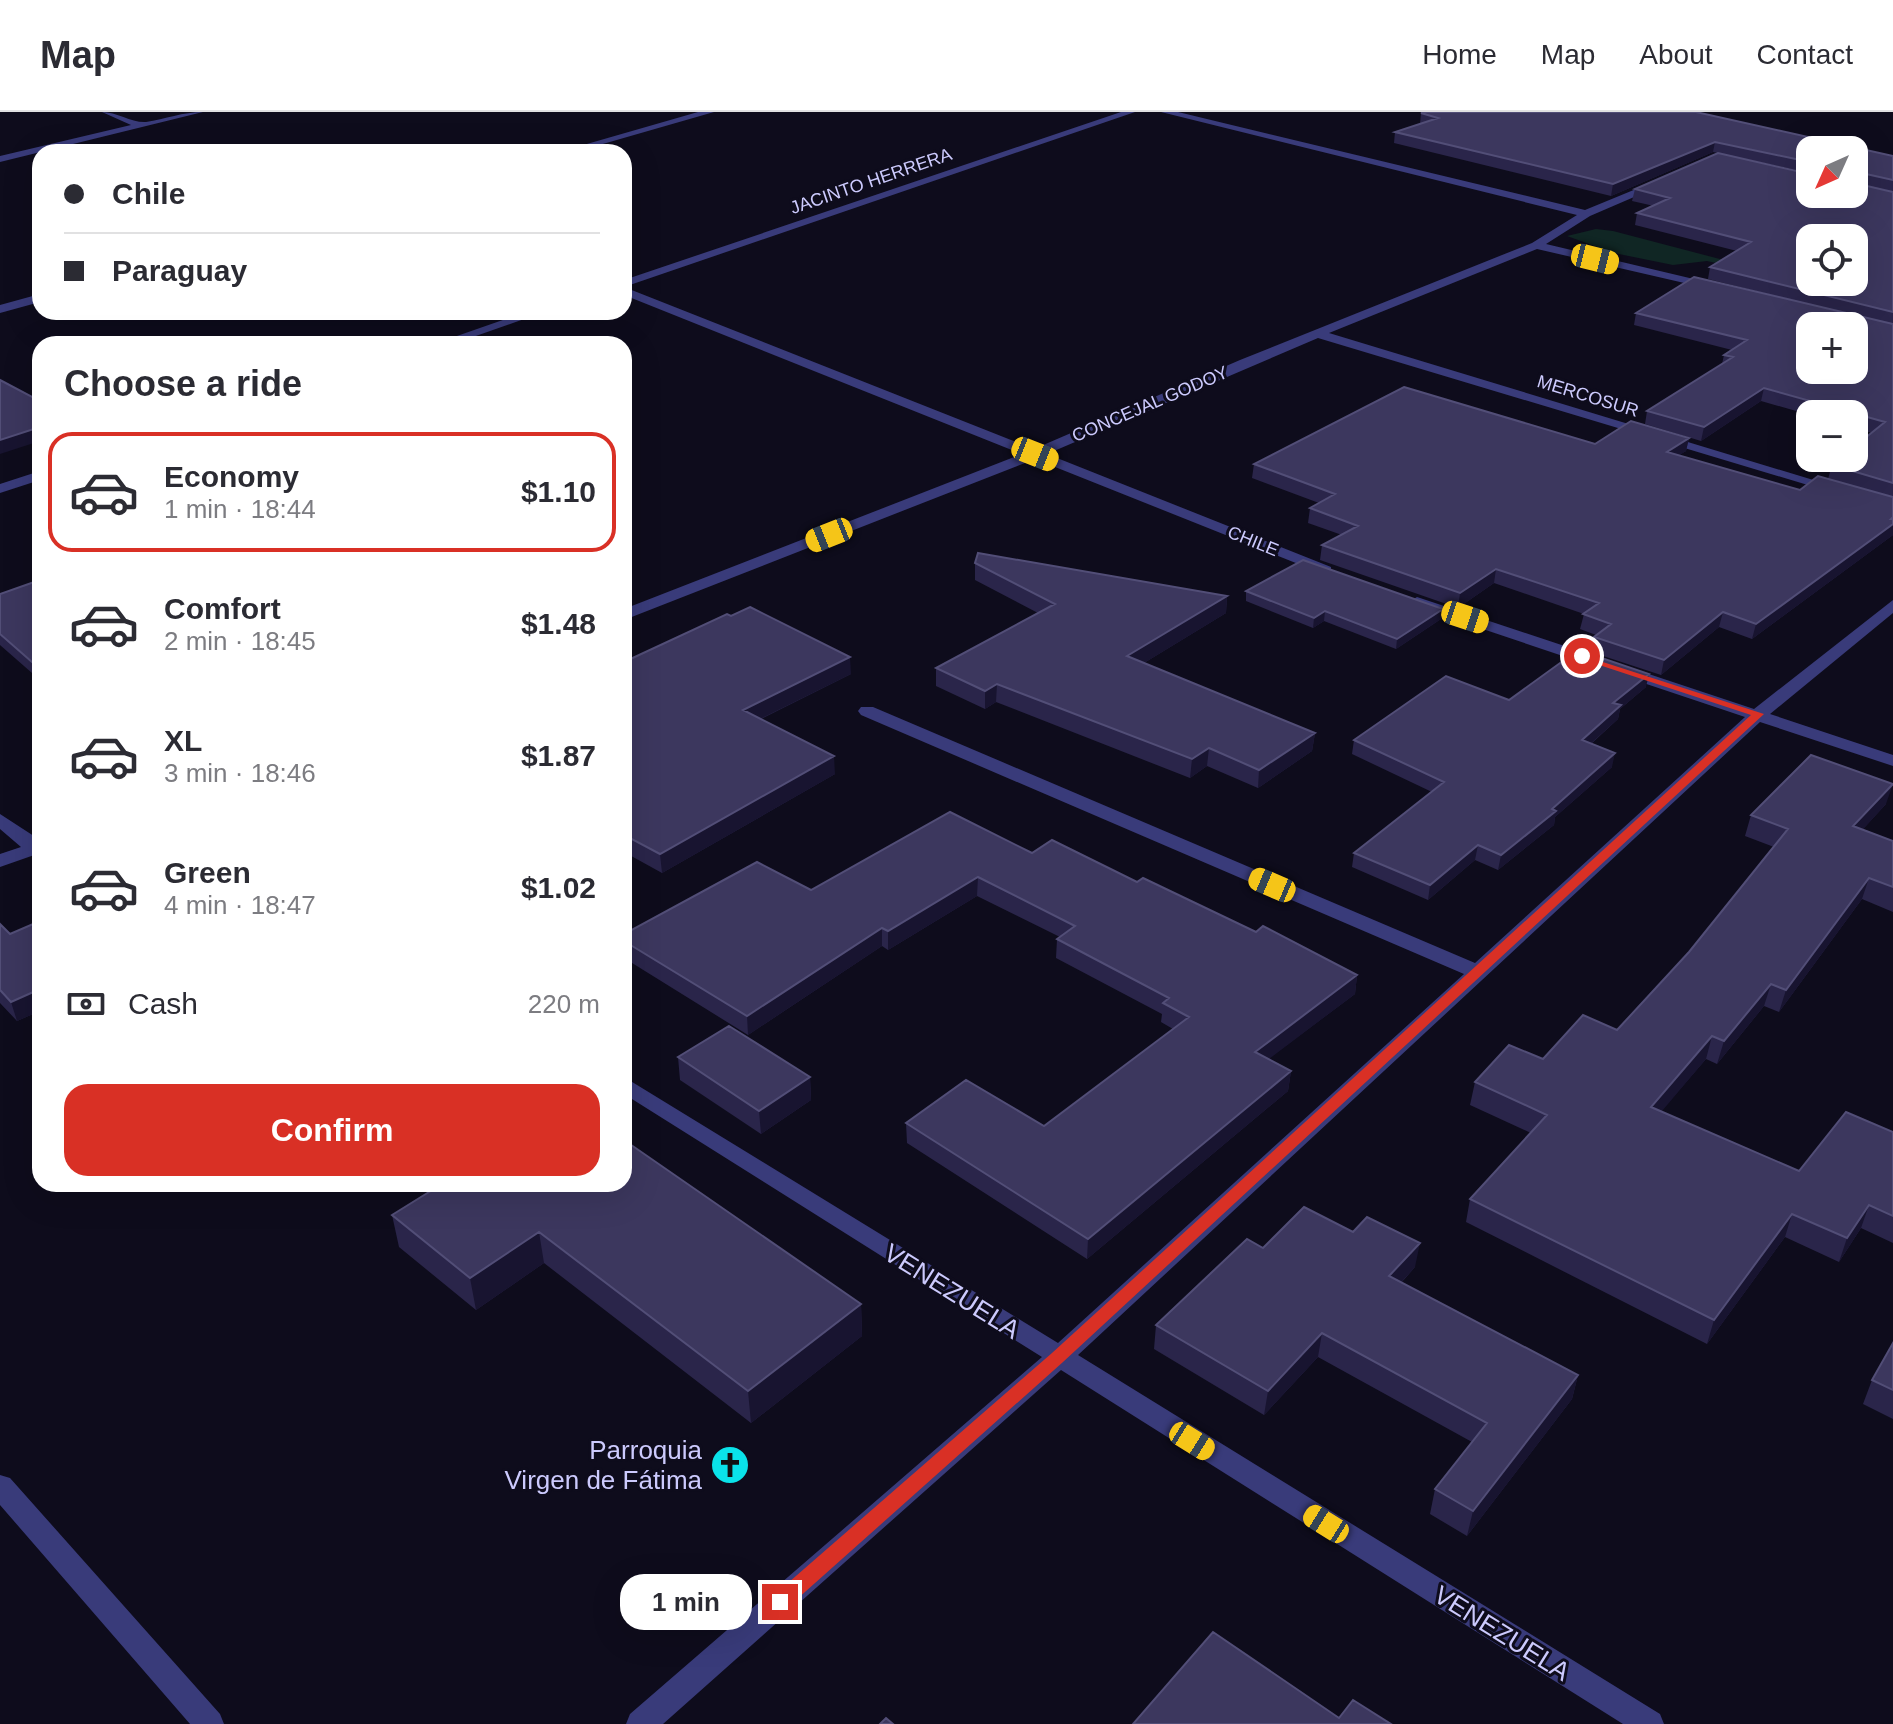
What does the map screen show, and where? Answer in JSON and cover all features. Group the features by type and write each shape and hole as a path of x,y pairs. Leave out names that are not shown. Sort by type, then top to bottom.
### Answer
{"street":[{"path":"107,112 140,125"},
{"path":"62,144 198,112"},
{"path":"593,144 709,112"},
{"name":"JACINTO HERRERA","path":"632,281 1130,112"},
{"path":"1166,112 1586,214"},
{"path":"0,159 32,151"},
{"name":"CONCEJAL GODOY","path":"632,612 1035,454 1536,245 1586,214 1671,177"},
{"path":"1536,245 1722,289"},
{"name":"CHILE","path":"632,294 1347,579"},
{"path":"0,309 32,300"},
{"path":"464,336 514,320"},
{"name":"MERCOSUR","path":"1318,334 1848,492"},
{"path":"0,489 32,478"},
{"path":"1406,598 1893,761"},
{"path":"641,1724 1058,1358 1475,971 1759,714 1893,605"},
{"path":"867,711 1475,971"},
{"path":"0,820 32,843"},
{"path":"0,861 32,849"},
{"name":"VENEZUELA","path":"632,1089 1058,1358 1649,1724"},
{"path":"0,1486 209,1724"}],"green space":[{"path":"1596,229 1735,263 1725,265 1707,261 1673,265 1614,253 1567,236"}],"building":[{"path":"1696,112 1803,136 1796,136 1796,159 1715,142 1613,184 1395,132 1438,118 1421,113"},
{"path":"1868,150 1893,156 1893,180 1868,174"},
{"path":"1718,153 1796,171 1796,208 1868,208 1868,186 1893,192 1893,312 1828,296 1868,296 1868,224 1796,224 1796,288 1710,267 1751,242 1637,213 1670,198 1635,189"},
{"path":"1694,277 1842,312 1796,312 1796,384 1868,384 1868,318 1893,324 1893,483 1856,472 1868,472 1868,436 1885,422 1868,417 1868,400 1807,400 1764,388 1704,427 1647,411 1733,357 1724,355 1747,340 1636,313"},
{"path":"0,380 32,397 32,430 0,440"},
{"path":"1404,387 1595,444 1631,421 1689,438 1667,452 1800,490 1818,476 1893,497 1893,524 1756,624 1723,612 1664,660 1594,637 1611,624 1583,614 1599,603 1496,569 1460,593 1322,545 1358,526 1310,508 1335,494 1254,464"},
{"path":"978,553 1227,596 1127,656 1315,733 1259,770 1209,748 1192,759 997,684 985,691 936,668 1055,604 975,563"},
{"path":"1303,560 1443,609 1397,639 1325,611 1314,618 1246,591"},
{"path":"32,583 32,662 0,634 0,594"},
{"path":"750,607 850,657 743,710 834,756 660,854 632,839 632,658 727,614 731,616"},
{"path":"1578,650 1649,674 1613,703 1621,705 1582,740 1615,753 1552,809 1556,811 1501,855 1478,845 1430,885 1354,853 1444,782 1354,740 1446,676 1509,700"},
{"path":"1811,755 1893,784 1853,826 1893,841 1893,887 1869,878 1786,990 1771,984 1724,1041 1712,1036 1651,1107 1799,1171 1846,1112 1893,1132 1893,1216 1869,1205 1847,1238 1792,1214 1714,1320 1470,1199 1547,1115 1475,1082 1509,1045 1543,1059 1583,1015 1617,1030 1689,952 1788,829 1751,815"},
{"path":"950,812 1032,853 1052,840 1137,882 1143,878 1256,932 1263,926 1357,975 1255,1052 1291,1071 1088,1239 906,1123 966,1080 1044,1126 1189,1017 1163,1003 1169,998 1057,939 1075,926 978,877 888,931 882,928 747,1016 632,946 632,930 757,862 811,890"},
{"path":"0,924 10,934 32,924 32,993 11,1002 0,990"},
{"path":"729,1026 810,1077 759,1111 678,1057"},
{"path":"632,1146 861,1304 748,1391 539,1232 470,1278 392,1215 429,1192 632,1192"},
{"path":"1304,1207 1353,1232 1367,1217 1420,1243 1389,1276 1578,1375 1473,1511 1435,1489 1487,1423 1322,1333 1268,1391 1156,1325 1247,1239 1263,1248"},
{"path":"1893,1343 1893,1390 1872,1380"},
{"path":"1213,1632 1339,1718 1353,1700 1391,1724 1133,1724"}],"place":[{"name":"Parroquia Virgen de Fátima","path":"730,1465"}],"route":[{"path":"780,1602 1058,1358 1475,971 1759,714 1582,656"}]}
